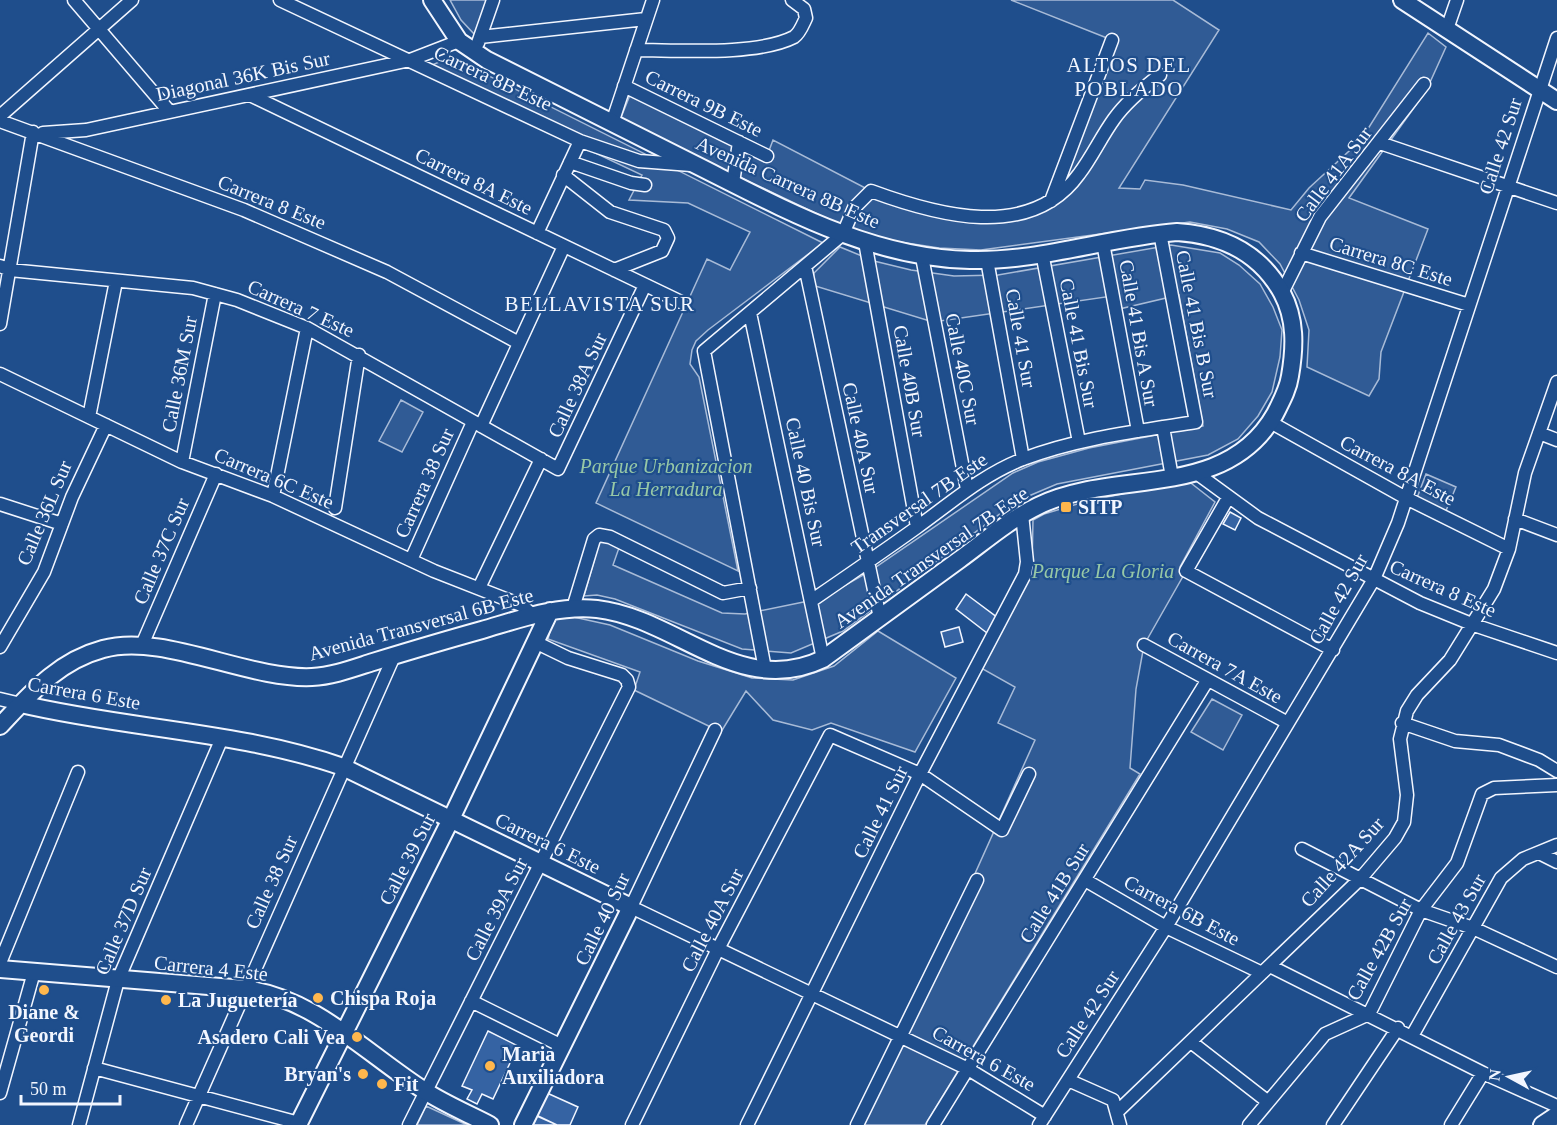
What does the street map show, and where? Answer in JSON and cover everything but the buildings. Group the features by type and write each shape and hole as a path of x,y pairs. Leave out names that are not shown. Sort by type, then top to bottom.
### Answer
{"main road":[{"path":"432,0 459,41"},
{"path":"1402,0 1421,5 1447,29 1557,101"},
{"name":"Avenida Carrera 8B Este","path":"459,41 477,45 612,123 733,183 843,234 922,257 987,260 1160,234 1198,234 1235,245 1265,268 1282,293 1293,321 1293,360 1289,382 1270,422"},
{"name":"Avenida Transversal 7B Este","path":"573,608 613,612 726,660 765,669 801,668 824,659 1022,514 1063,496 1195,472 1238,454 1270,422"},
{"name":"Avenida Transversal 6B Este","path":"134,645 304,678 327,675 533,615 573,608"},
{"name":"Calle 39 Sur","path":"298,1124 451,819 550,611"},
{"path":"0,726 45,680 71,661 104,648 134,645"},
{"name":"Carrera 6 Este","path":"21,704 222,738 317,758 343,767 631,907"},
{"name":"Calle 40 Sur","path":"523,1125 631,907"},
{"name":"Carrera 4 Este","path":"0,969 268,993 288,1000 342,1033 426,1092 490,1125"},
{"path":"1542,1125 1557,1115"}],"street":[{"path":"74,0 169,111"},
{"path":"0,116 132,0"},
{"name":"Carrera 8B Este","path":"280,0 580,141 639,161 696,165"},
{"path":"493,0 477,45 646,19"},
{"path":"612,123 653,0"},
{"path":"636,50 712,50 766,45 794,37 802,27 806,12 792,0"},
{"path":"1447,29 1456,0"},
{"name":"Calle 42 Sur","path":"1042,1121 1166,927 1374,579 1406,498 1557,38"},
{"path":"1050,203 1112,40"},
{"name":"Diagonal 36K Bis Sur","path":"33,132 86,130 250,95 410,60 459,41"},
{"path":"765,669 704,351 843,234 854,208 871,191 950,215 1010,215 1050,203 1078,176 1114,119 1128,102 1160,75"},
{"name":"Calle 41A Sur","path":"1282,293 1320,217 1424,84"},
{"name":"Carrera 9B Este","path":"624,86 766,156"},
{"name":"Carrera 8A Este","path":"250,95 681,302"},
{"name":"Carrera 8 Este","path":"0,121 244,210 365,262 519,343"},
{"path":"0,324 5,268 33,132"},
{"path":"537,233 580,141"},
{"path":"733,183 739,142"},
{"path":"1380,143 1557,202"},
{"path":"570,162 631,183 645,185"},
{"path":"563,175 610,212 625,219 657,226 664,230 668,238 662,251 614,270"},
{"name":"Calle 41 Bis B Sur","path":"1160,234 1196,422"},
{"name":"Calle 40B Sur","path":"865,242 917,527"},
{"name":"Calle 41 Bis A Sur","path":"1103,243 1138,431"},
{"path":"477,424 519,343 564,246"},
{"name":"Calle 41 Bis Sur","path":"1042,253 1079,442"},
{"name":"Carrera 8C Este","path":"1301,253 1469,305"},
{"name":"Calle 40C Sur","path":"922,257 967,489"},
{"name":"Calle 41 Sur","path":"987,260 1023,459"},
{"name":"Calle 40A Sur","path":"805,266 880,618"},
{"name":"Carrera 7 Este","path":"5,268 193,288 214,294 307,328 558,469"},
{"path":"89,417 116,281"},
{"name":"Calle 38A Sur","path":"558,469 645,285"},
{"name":"Calle 36M Sur","path":"182,462 214,294"},
{"name":"Calle 40 Bis Sur","path":"750,313 824,659"},
{"path":"273,496 307,328"},
{"path":"335,507 359,356"},
{"name":"Carrera 6C Este","path":"0,374 182,462 273,496 411,560 521,605 533,615"},
{"name":"Calle 42A Sur","path":"1118,1111 1361,878 1395,838 1404,822 1407,804 1400,739 1402,723 1411,703 1450,660 1474,625 1494,589 1509,549 1525,473 1557,382"},
{"name":"Transversal 7B Este","path":"811,601 967,489 1023,459 1079,442 1196,422"},
{"name":"Carrera 8A Este","path":"1270,422 1406,498 1509,549"},
{"name":"Carrera 38 Sur","path":"411,560 477,424"},
{"name":"Calle 36L Sur","path":"0,647 44,573 62,524 106,425"},
{"name":"Calle 41 Bis A Sur","path":"1163,427 1172,477"},
{"path":"1539,433 1557,440"},
{"name":"Calle 38A Sur","path":"479,588 541,459"},
{"name":"Carrera 8 Este","path":"1195,472 1228,498 1272,526 1374,579 1430,607 1474,625 1557,653"},
{"name":"Calle 37C Sur","path":"134,645 216,474"},
{"path":"1228,498 1186,571 1333,650"},
{"path":"0,504 62,524"},
{"name":"Calle 41 Sur","path":"747,1125 920,774 1025,574 1027,562 1022,514"},
{"path":"1515,519 1557,535"},
{"path":"573,608 594,539 599,535 610,537 723,593 734,593 750,588"},
{"name":"Calle 39A Sur","path":"410,1125 628,688 626,678 568,658 535,642"},
{"name":"Carrera 7A Este","path":"1144,645 1288,723"},
{"name":"Calle 38 Sur","path":"186,1125 394,656"},
{"name":"Calle 41B Sur","path":"933,1125 1207,681"},
{"name":"Carrera 6 Este","path":"0,699 21,704"},
{"path":"1402,723 1455,741 1499,745 1539,760 1557,771"},
{"name":"Calle 40 Sur","path":"631,907 715,730"},
{"name":"Calle 40A Sur","path":"632,1125 718,949 830,735 920,774"},
{"name":"Calle 37D Sur","path":"79,1125 118,980 222,738"},
{"path":"0,963 78,772"},
{"path":"920,774 959,803 1002,830 1029,774"},
{"name":"Calle 42B Sur","path":"1249,1125 1324,1034 1369,1014 1421,910 1457,863 1482,794 1494,788 1557,785"},
{"name":"Calle 43 Sur","path":"1412,1036 1501,878 1523,859 1557,845"},
{"path":"1302,849 1421,910 1473,928 1557,967"},
{"path":"1539,853 1557,862"},
{"path":"857,1125 977,880"},
{"name":"Carrera 6B Este","path":"1085,880 1166,927 1266,970"},
{"name":"Carrera 6 Este","path":"631,907 968,1069 1042,1121"},
{"path":"1266,970 1369,1014 1483,1073 1557,1106"},
{"path":"0,1092 34,972"},
{"path":"471,1001 562,1046"},
{"path":"1333,1125 1398,1028"},
{"path":"1191,1042 1267,1101"},
{"path":"94,1068 200,1095 298,1124"},
{"path":"1451,1125 1483,1073"},
{"path":"1068,1080 1113,1100 1118,1111 1120,1125"}],"shaded area":[{"path":"450,0 489,0 476,36 461,20"},
{"path":"1011,0 1173,0 1219,30 1119,188 1140,189 1145,180 1183,185 1291,210 1309,188 1361,140 1428,33 1446,47 1426,91 1349,198 1428,229 1381,352 1379,379 1369,396 1307,367 1309,330 1299,300 1280,264 1259,242 1227,229 1190,222 981,250 939,248 887,240 832,221 620,120 632,90 767,156 773,140 871,191 980,216 1050,202 1112,40"},
{"name":"Parque Urbanizacion La Herradura","path":"451,57 823,243 708,330 696,341 692,350 690,364 699,377 738,571 596,503 707,259 730,270 750,232 688,203 629,200 642,175 420,70"},
{"path":"1171,245 1220,253 1239,265 1260,284 1273,307 1282,330 1280,357 1272,392 1258,416 1238,439 1208,455 1057,484 1017,501 843,631 791,653 742,649 615,599 597,595 584,596 601,536 620,545 613,565 722,613 745,614 823,598 870,571 1013,473 1038,462 1089,448 1203,426 1179,295 1115,310 1112,296 933,322 812,285 814,273 840,247 874,261 911,270 954,276 998,275"},
{"path":"401,400 423,412 402,452 379,441"},
{"path":"1426,474 1456,487 1445,513 1417,498"},
{"name":"Parque La Gloria","path":"1187,480 1215,502 1180,567 1186,571 1144,645 1136,689 1130,768 1140,774 925,1125 862,1125 1035,740 998,723 1015,687 981,668 1032,567 1033,520 1044,514 1084,502"},
{"path":"569,616 610,625 698,661 752,678 793,680 834,666 878,631 956,678 915,752 831,723 812,730 773,720 746,691 721,732 634,690 640,672 548,639 553,619"},
{"path":"1212,699 1242,715 1223,750 1191,732"},
{"path":"426,1106 467,1125 417,1125"}],"place":[{"name":"SITP","path":"1066,507"},
{"name":"Diane & Geordi","path":"44,990"},
{"name":"Chispa Roja","path":"318,998"},
{"name":"La Juguetería","path":"166,1000"},
{"name":"Asadero Cali Vea","path":"357,1037"},
{"name":"Maria Auxiliadora","path":"490,1066"},
{"name":"Bryan's","path":"363,1074"},
{"name":"Fit","path":"382,1084"}],"district":[{"name":"ALTOS DEL POBLADO","path":"1129,77"},
{"name":"BELLAVISTA SUR","path":"600,304"}]}
